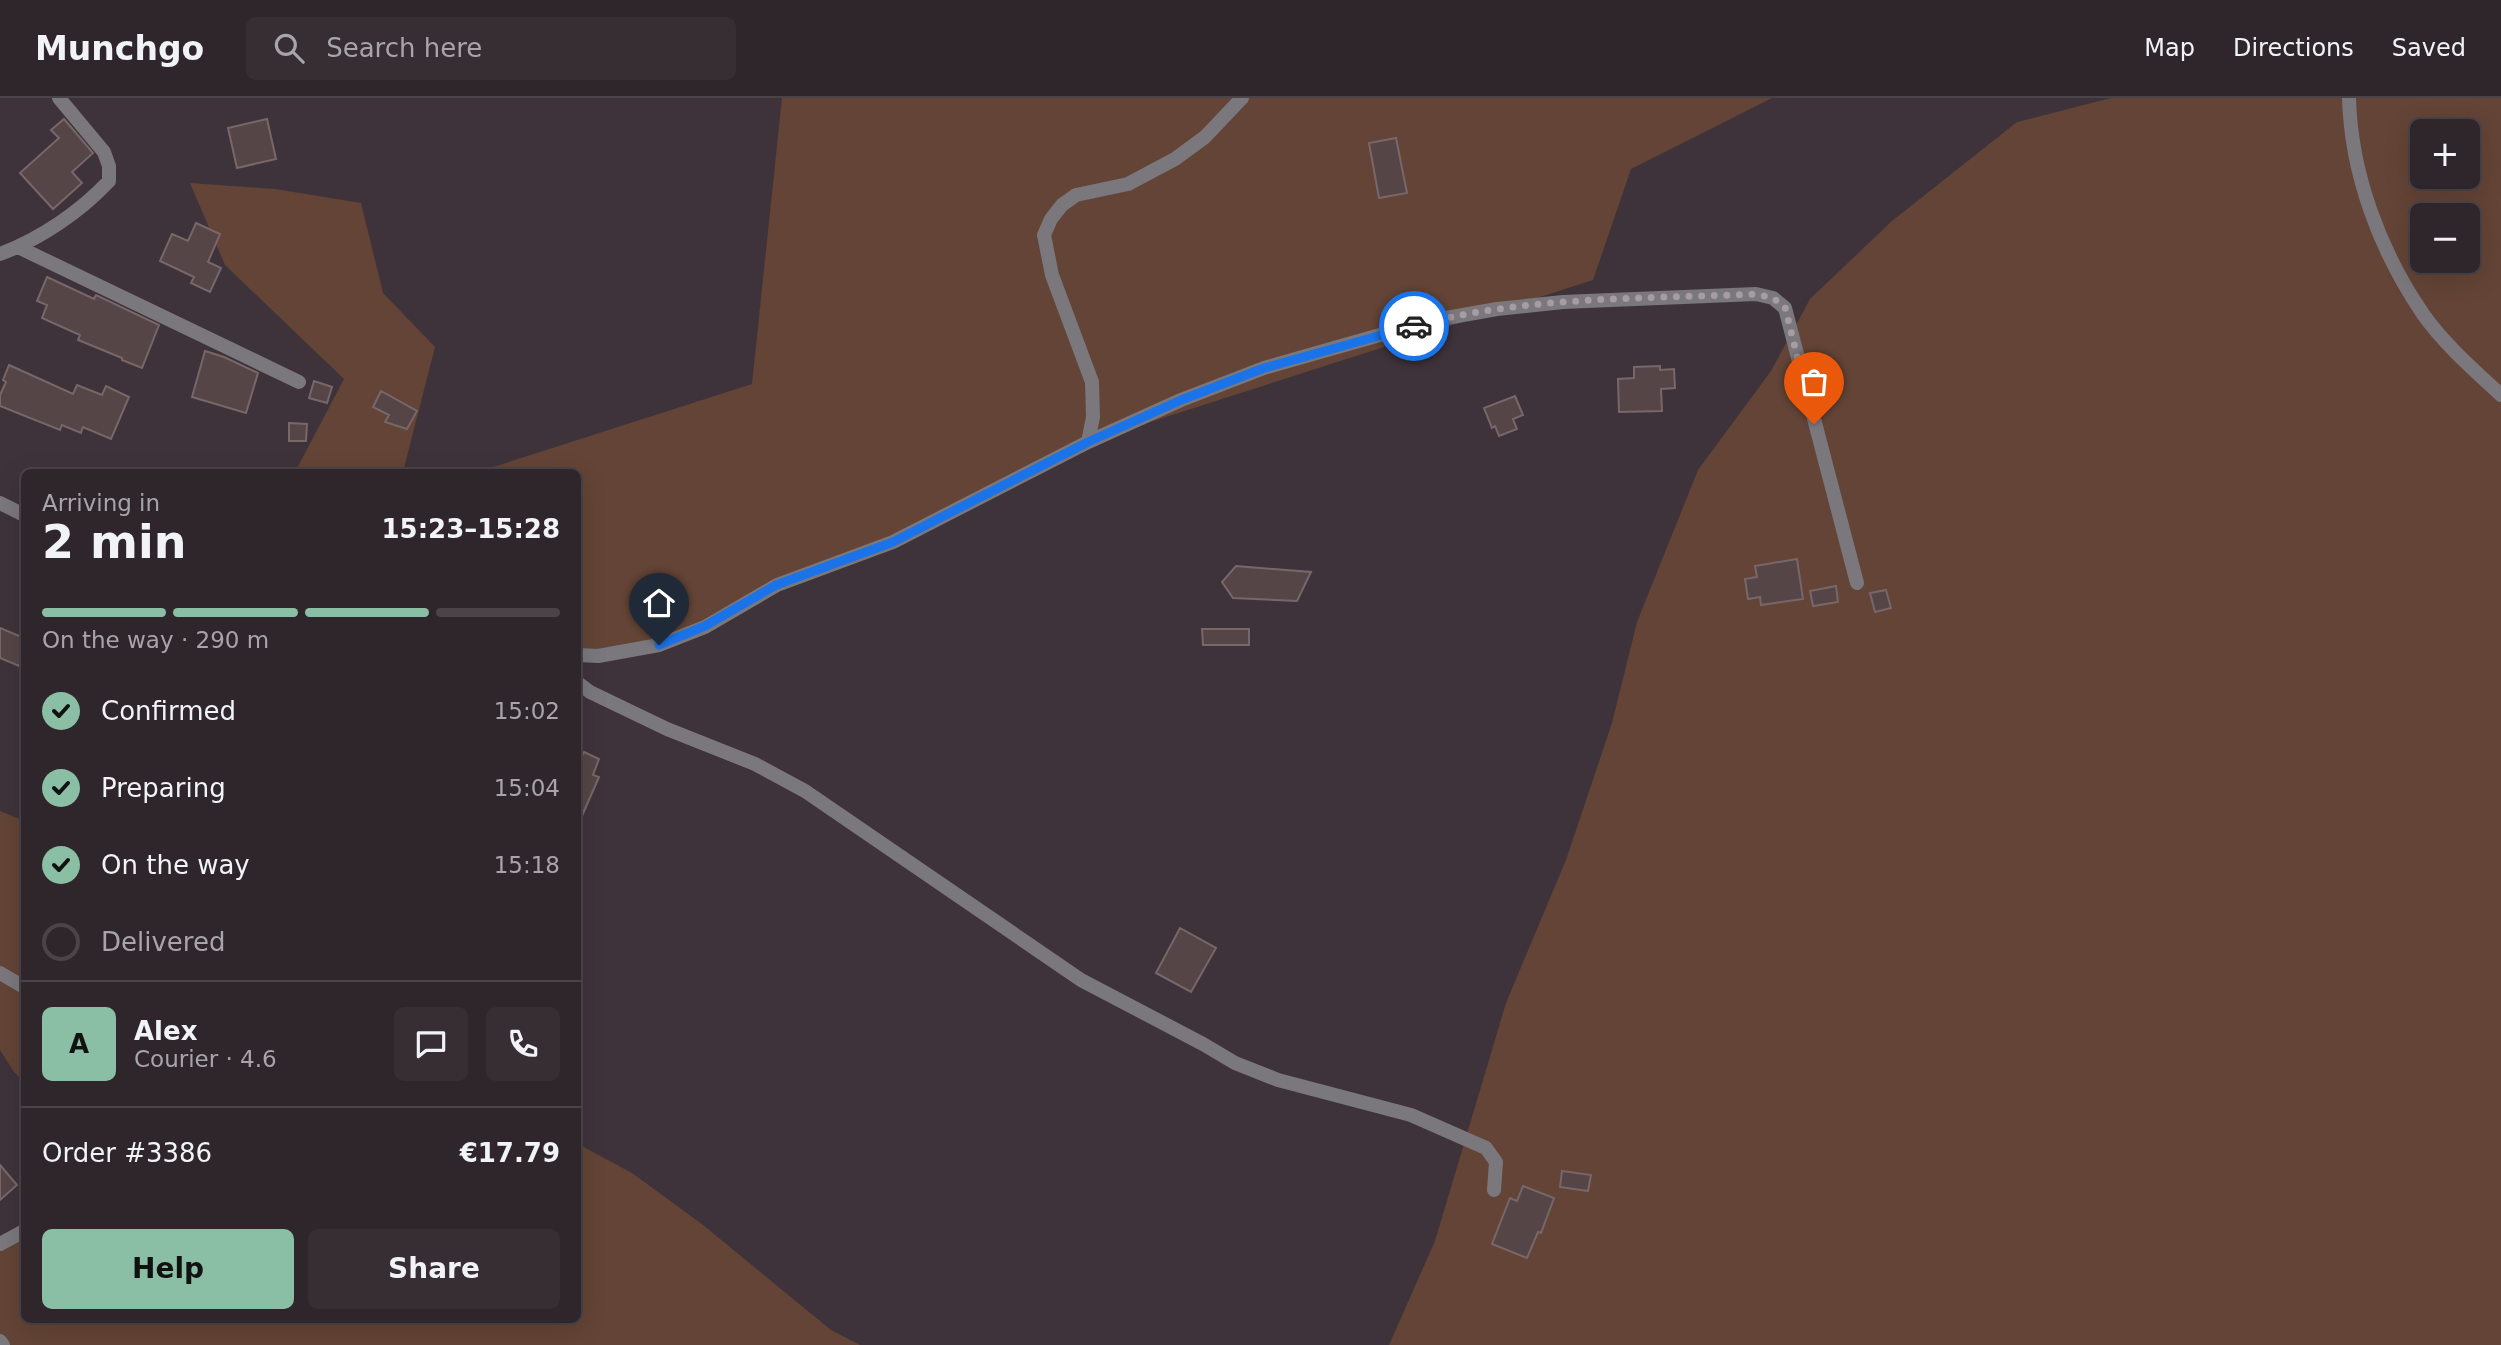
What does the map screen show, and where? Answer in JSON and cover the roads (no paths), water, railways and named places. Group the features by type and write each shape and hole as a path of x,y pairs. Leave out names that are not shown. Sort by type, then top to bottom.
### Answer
{"street":[{"path":"0,254 18,247 87,204 109,181 109,166 104,152 59,98"},
{"path":"1088,442 1093,417 1092,382 1052,275 1044,235 1051,219 1062,205 1076,195 1128,184 1175,159 1205,137 1242,98"},
{"path":"2348,98 2355,161 2366,200 2391,258 2424,315 2467,363 2501,395"},
{"path":"18,247 299,383"},
{"path":"581,655 598,656 659,645 705,626 776,585 893,542 1088,442 1181,400 1264,368 1429,321 1497,309 1563,302 1756,294 1773,298 1785,307 1857,583"},
{"path":"0,503 21,514"},
{"path":"581,685 667,729 755,764 805,791 1081,980 1234,1063 1278,1080 1411,1115 1486,1148 1496,1162 1494,1190"},
{"path":"0,973 21,985"},
{"path":"0,1244 21,1233"}]}
